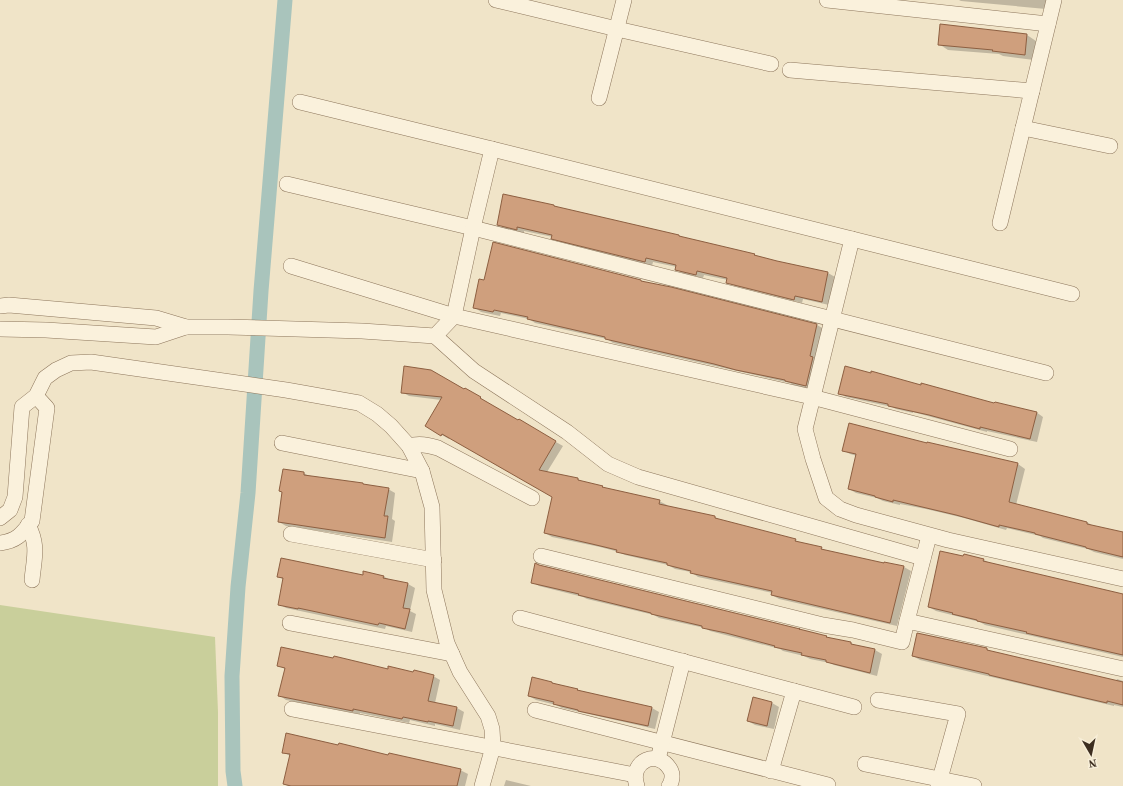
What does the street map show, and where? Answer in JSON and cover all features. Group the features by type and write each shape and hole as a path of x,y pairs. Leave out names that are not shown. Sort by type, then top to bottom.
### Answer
{"street":[{"path":"496,0 772,64"},
{"path":"599,98 624,0"},
{"path":"827,0 1048,24"},
{"path":"1000,223 1054,0"},
{"path":"790,70 1032,91"},
{"path":"300,102 1072,294"},
{"path":"1023,128 1110,146"},
{"path":"434,336 454,316 492,149"},
{"path":"287,184 473,228 1046,373"},
{"path":"852,239 805,429 826,498 840,509 856,515 929,536 1123,579"},
{"path":"291,266 454,316 812,397 1010,449"},
{"path":"186,327 156,337 4,329 4,305 156,318 186,327 362,331 434,336 474,371 568,432 608,464 638,477 923,558"},
{"path":"0,518 10,510 15,497 22,407 36,396 45,378 56,370 71,363 91,362 286,390 359,403 377,414 409,446 422,471 432,507 434,590 447,643 460,672 488,716 492,729 493,747 482,786"},
{"path":"0,542 8,542 22,534 32,521 47,408 36,396"},
{"path":"282,443 422,471"},
{"path":"409,446 420,444 438,448 532,498"},
{"path":"28,526 33,535 36,551 32,580"},
{"path":"291,534 434,560"},
{"path":"541,556 816,623 902,642 929,536"},
{"path":"520,618 854,707"},
{"path":"907,621 1123,669"},
{"path":"290,623 452,654"},
{"path":"658,759 683,661"},
{"path":"775,777 794,691"},
{"path":"878,700 958,714 939,782"},
{"path":"292,709 493,747 636,780 639,765 648,759 658,759 667,764 672,774 671,784 669,786"},
{"path":"535,710 663,743 775,777 828,786"},
{"path":"865,764 939,782 974,786"}],"green space":[{"path":"0,605 215,637 218,712 218,786 0,786"}],"building":[{"path":"940,24 1027,34 1025,55 992,51 993,50 938,45"},
{"path":"503,194 679,235 777,261 828,272 822,302 795,296 794,300 726,283 727,278 697,271 696,275 675,270 676,265 646,258 645,262 551,239 552,235 517,227 517,230 497,225"},
{"path":"493,242 641,281 671,287 817,324 810,356 813,357 806,386 605,339 605,337 527,319 528,317 494,310 493,312 473,308 479,279 484,280"},
{"path":"404,366 431,370 481,397 480,398 556,441 539,470 578,478 578,480 603,486 602,487 660,500 659,504 715,516 715,518 796,539 795,541 822,547 821,549 904,566 890,623 771,595 772,591 690,573 691,571 667,565 667,563 616,552 617,550 544,533 552,497 442,434 441,436 425,426 442,397 401,393"},
{"path":"845,366 871,373 871,371 921,385 921,383 994,403 1037,412 1030,439 980,427 980,429 929,415 888,406 888,404 838,394"},
{"path":"849,423 927,443 1018,463 1009,502 1087,522 1087,524 1123,532 1123,557 1035,533 999,525 999,527 893,500 893,502 848,489 856,454 842,451"},
{"path":"283,469 304,472 304,475 389,488 384,516 388,516 385,538 278,522 282,492 279,491"},
{"path":"940,551 963,556 964,554 984,559 983,561 1123,594 1123,655 977,621 928,607"},
{"path":"281,558 363,575 363,571 384,576 383,578 408,583 403,608 410,609 405,629 278,605 283,578 277,577"},
{"path":"535,563 875,649 870,673 826,662 826,660 801,655 802,653 702,628 702,626 531,583"},
{"path":"917,633 987,648 987,650 1123,682 1123,705 1081,697 912,656"},
{"path":"281,647 333,658 334,656 388,669 388,666 434,675 428,701 457,707 453,726 403,717 402,719 353,709 353,711 278,696 285,668 277,666"},
{"path":"532,677 578,689 577,690 652,707 648,726 578,711 553,704 554,702 528,696"},
{"path":"753,697 772,702 767,726 747,721"},
{"path":"286,733 338,745 339,743 388,755 389,753 461,769 457,786 291,786 283,784 290,754 282,753"}],"waterway":[{"path":"235,786 233,771 232,676 238,587 248,493 261,291 285,0"}]}
